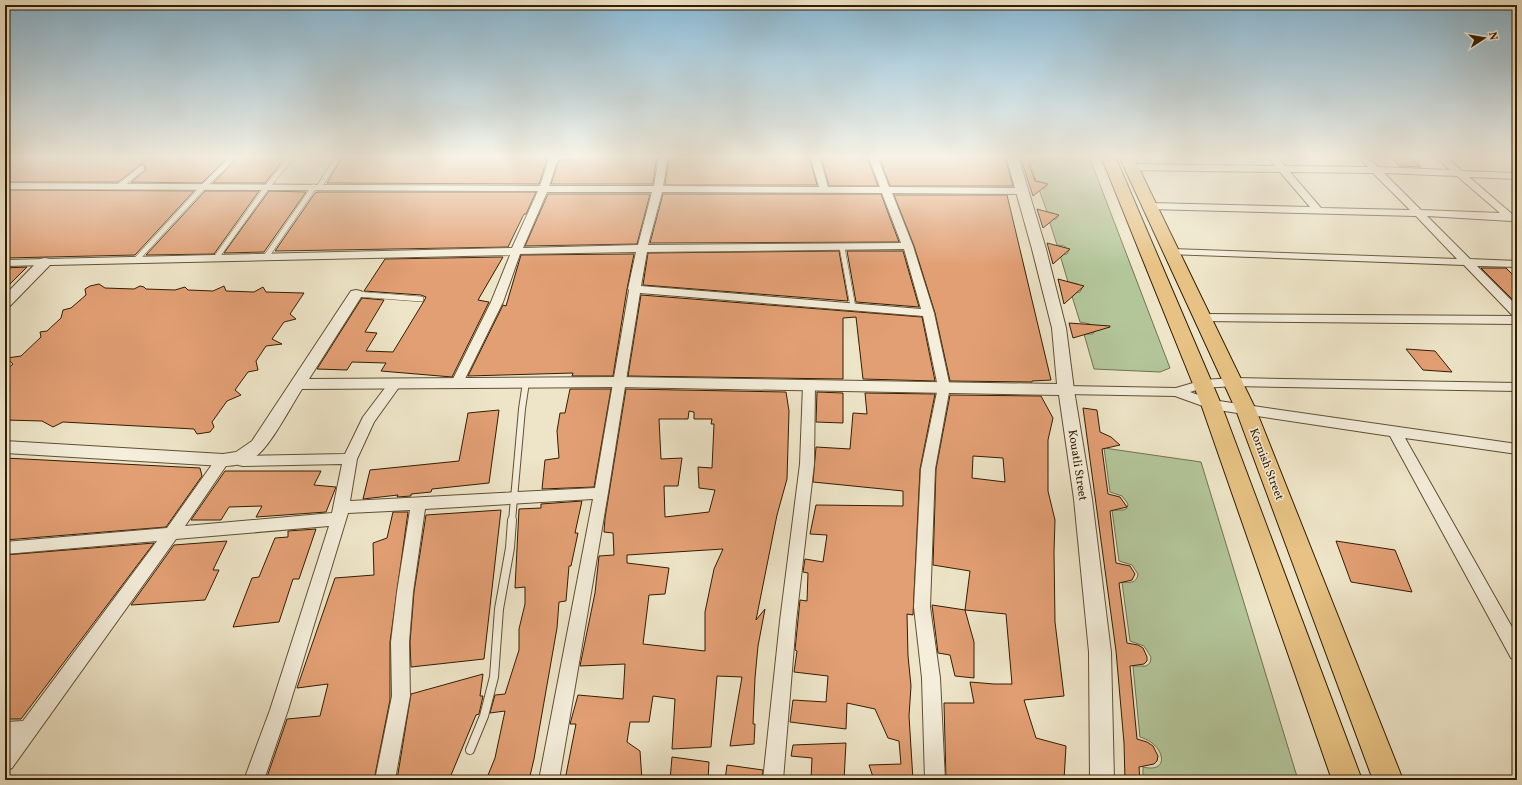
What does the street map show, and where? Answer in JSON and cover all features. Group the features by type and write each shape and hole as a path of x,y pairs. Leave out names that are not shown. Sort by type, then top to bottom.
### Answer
{"main road":[{"path":"1123,193 1211,404 1347,780"},
{"name":"Kornish Street","path":"1144,193 1204,318 1246,410 1388,780"}],"street":[{"path":"457,383 497,302 516,252 542,193"},
{"path":"548,780 601,494 634,289 642,249 657,193"},
{"path":"886,193 908,246 928,313 944,387 928,469 922,607 931,678 935,780"},
{"name":"Kouatli Street","path":"1024,193 1059,328 1066,390 1083,499 1100,652 1102,780"},
{"path":"1302,193 1318,210"},
{"path":"1396,193 1517,313"},
{"path":"1483,193 1515,219"},
{"path":"1150,206 1416,213 1515,219"},
{"path":"5,262 642,249 908,246"},
{"path":"1172,252 1517,264"},
{"path":"5,303 45,262"},
{"path":"634,289 928,313"},
{"path":"5,447 223,460 241,458 251,453 258,445 356,294"},
{"path":"1204,318 1517,320"},
{"path":"298,384 618,382 809,384 1176,392 1211,404 1246,410 1517,449"},
{"path":"1176,392 1202,384 1234,382 1517,387"},
{"path":"254,780 279,710 340,513 350,459 368,420 396,384"},
{"path":"773,780 788,621 807,464 809,384"},
{"path":"1394,431 1517,652"},
{"path":"241,458 243,461 350,459"},
{"path":"5,762 172,533 223,460"},
{"path":"5,548 172,533 418,505 515,497 601,494"},
{"path":"385,780 401,696 401,635 405,592 418,505"},
{"path":"5,731 28,730"}],"lane":[{"path":"136,260 199,193"},
{"path":"216,258 263,193"},
{"path":"266,257 313,193"},
{"path":"842,247 853,307"},
{"path":"356,294 421,299"},
{"path":"470,750 484,716 494,678 499,609 510,548 522,409 526,382"}],"green space":[{"path":"1040,193 1103,193 1170,368 1160,372 1094,369 1084,334 1093,334 1095,329 1090,324 1080,322 1071,293 1080,292 1082,288 1077,284 1068,282 1060,255 1067,254 1069,250 1064,246 1057,245 1049,220 1056,219 1058,216 1047,212"},
{"path":"1104,448 1201,462 1298,780 1143,780 1143,767 1152,768 1158,766 1161,762 1161,757 1155,746 1140,737 1133,666 1146,666 1150,663 1151,657 1144,646 1130,641 1122,582 1135,581 1138,574 1132,565 1119,561 1112,510 1124,510 1127,508 1128,504 1122,496 1110,492"}],"building":[{"path":"5,193 192,193 135,255 5,258"},
{"path":"203,193 258,193 214,254 146,255"},
{"path":"268,193 306,193 264,252 224,253"},
{"path":"315,193 536,193 508,247 275,251"},
{"path":"548,194 650,194 637,244 525,246"},
{"path":"663,194 881,194 899,242 650,243"},
{"path":"894,195 1007,195 1051,380 1032,382 950,381 935,313 914,246"},
{"path":"1037,209 1059,215 1043,228"},
{"path":"1047,243 1070,249 1053,264"},
{"path":"839,251 848,301 643,285 648,253"},
{"path":"847,251 903,251 919,307 856,302"},
{"path":"634,254 613,376 572,376 573,373 468,376 503,305 506,306 521,255"},
{"path":"503,257 478,300 489,302 452,377 381,371 386,363 352,362 347,370 317,369 362,298 384,300 365,332 377,333 366,351 393,352 426,297 421,295 364,291 385,259"},
{"path":"27,267 5,289 5,268"},
{"path":"1481,268 1506,268 1517,279 1517,304"},
{"path":"1058,279 1084,286 1064,304"},
{"path":"99,284 105,288 134,289 140,286 146,289 175,290 185,287 188,290 213,291 224,286 226,291 254,292 263,287 266,292 304,293 290,314 296,319 284,322 272,339 282,344 266,346 256,361 258,370 248,372 235,390 241,395 227,401 212,422 214,427 210,432 197,434 194,429 63,422 53,427 42,421 5,420 5,371 13,364 7,358 21,356 41,337 40,332 47,331 61,318 63,310 71,308 86,295 85,289"},
{"path":"641,295 922,317 935,381 863,379 856,317 843,318 843,379 628,376"},
{"path":"1069,323 1110,326 1110,327 1073,338"},
{"path":"1406,349 1435,351 1452,372 1423,370"},
{"path":"570,389 611,389 594,487 542,489 545,460 559,458 557,431 560,413 565,413"},
{"path":"626,389 786,392 789,411 787,479 777,515 756,620 765,609 758,646 755,678 753,724 755,724 754,744 730,746 742,677 717,676 711,747 672,749 675,699 653,696 649,722 630,722 627,742 640,751 642,780 565,780 576,724 570,724 578,695 623,699 625,664 580,666 595,593 599,556 614,555 613,533 604,532","holes":["689,411 694,412 694,419 712,419 711,424 714,424 712,468 698,467 699,488 715,490 709,512 665,517 664,486 678,486 682,458 661,459 659,419 688,419","723,549 714,569 705,612 705,651 643,644 649,595 665,594 669,568 627,563 627,555"]},
{"path":"817,392 843,393 843,423 816,422"},
{"path":"865,393 935,394 920,469 913,615 907,614 908,656 911,686 909,716 913,780 874,780 869,765 901,764 899,741 888,738 875,709 847,703 846,729 790,722 793,700 826,702 828,676 794,672 797,651 795,650 800,600 807,601 808,573 803,572 805,559 823,562 827,535 810,534 816,505 903,506 903,491 813,482 816,447 850,449 853,413 867,414"},
{"path":"950,395 1041,396 1053,418 1048,440 1048,491 1055,520 1055,622 1064,696 1024,700 1036,738 1066,746 1064,780 946,780 944,703 974,703 970,682 1012,684 1006,614 965,610 970,571 933,565 936,469","holes":["973,456 1003,458 1005,482 972,478"]},
{"path":"1083,408 1097,410 1100,432 1111,437 1120,445 1102,449 1108,494 1120,497 1127,507 1110,511 1116,563 1130,566 1135,574 1132,580 1119,583 1127,643 1138,645 1143,648 1147,657 1147,661 1144,664 1130,666 1137,739 1147,742 1153,746 1158,756 1157,761 1154,764 1139,767 1140,780 1125,780 1124,743 1116,651"},
{"path":"499,410 489,483 432,489 431,492 411,494 411,496 397,497 398,495 363,499 370,470 459,461 468,413"},
{"path":"5,458 200,468 202,476 166,527 5,540"},
{"path":"225,471 321,471 314,485 336,487 326,512 256,517 262,506 229,507 221,520 191,520"},
{"path":"582,501 575,533 578,533 571,566 569,566 566,601 559,602 557,628 529,780 486,780 495,758 505,711 490,713 495,695 505,694 519,650 519,629 525,604 525,587 515,588 519,509 541,508 541,504"},
{"path":"501,510 484,659 411,667 410,642 414,592 426,515"},
{"path":"393,512 408,512 390,642 390,700 374,780 266,780 287,719 320,716 328,684 297,688 335,578 374,575 373,543 387,538"},
{"path":"316,529 299,579 293,579 279,622 233,627 252,578 259,577 275,538 288,537 288,531"},
{"path":"227,541 213,570 219,570 205,600 131,605 174,545"},
{"path":"1336,541 1395,550 1412,592 1351,582"},
{"path":"154,543 21,719 5,719 5,555"},
{"path":"932,605 965,610 974,642 974,678 955,676 950,655 938,653"},
{"path":"483,674 480,696 483,696 479,714 476,715 449,780 397,780 411,694"},
{"path":"846,743 844,780 811,780 812,758 791,756 793,745"},
{"path":"672,757 709,762 708,780 670,780"},
{"path":"727,765 763,770 762,780 725,780"}]}
